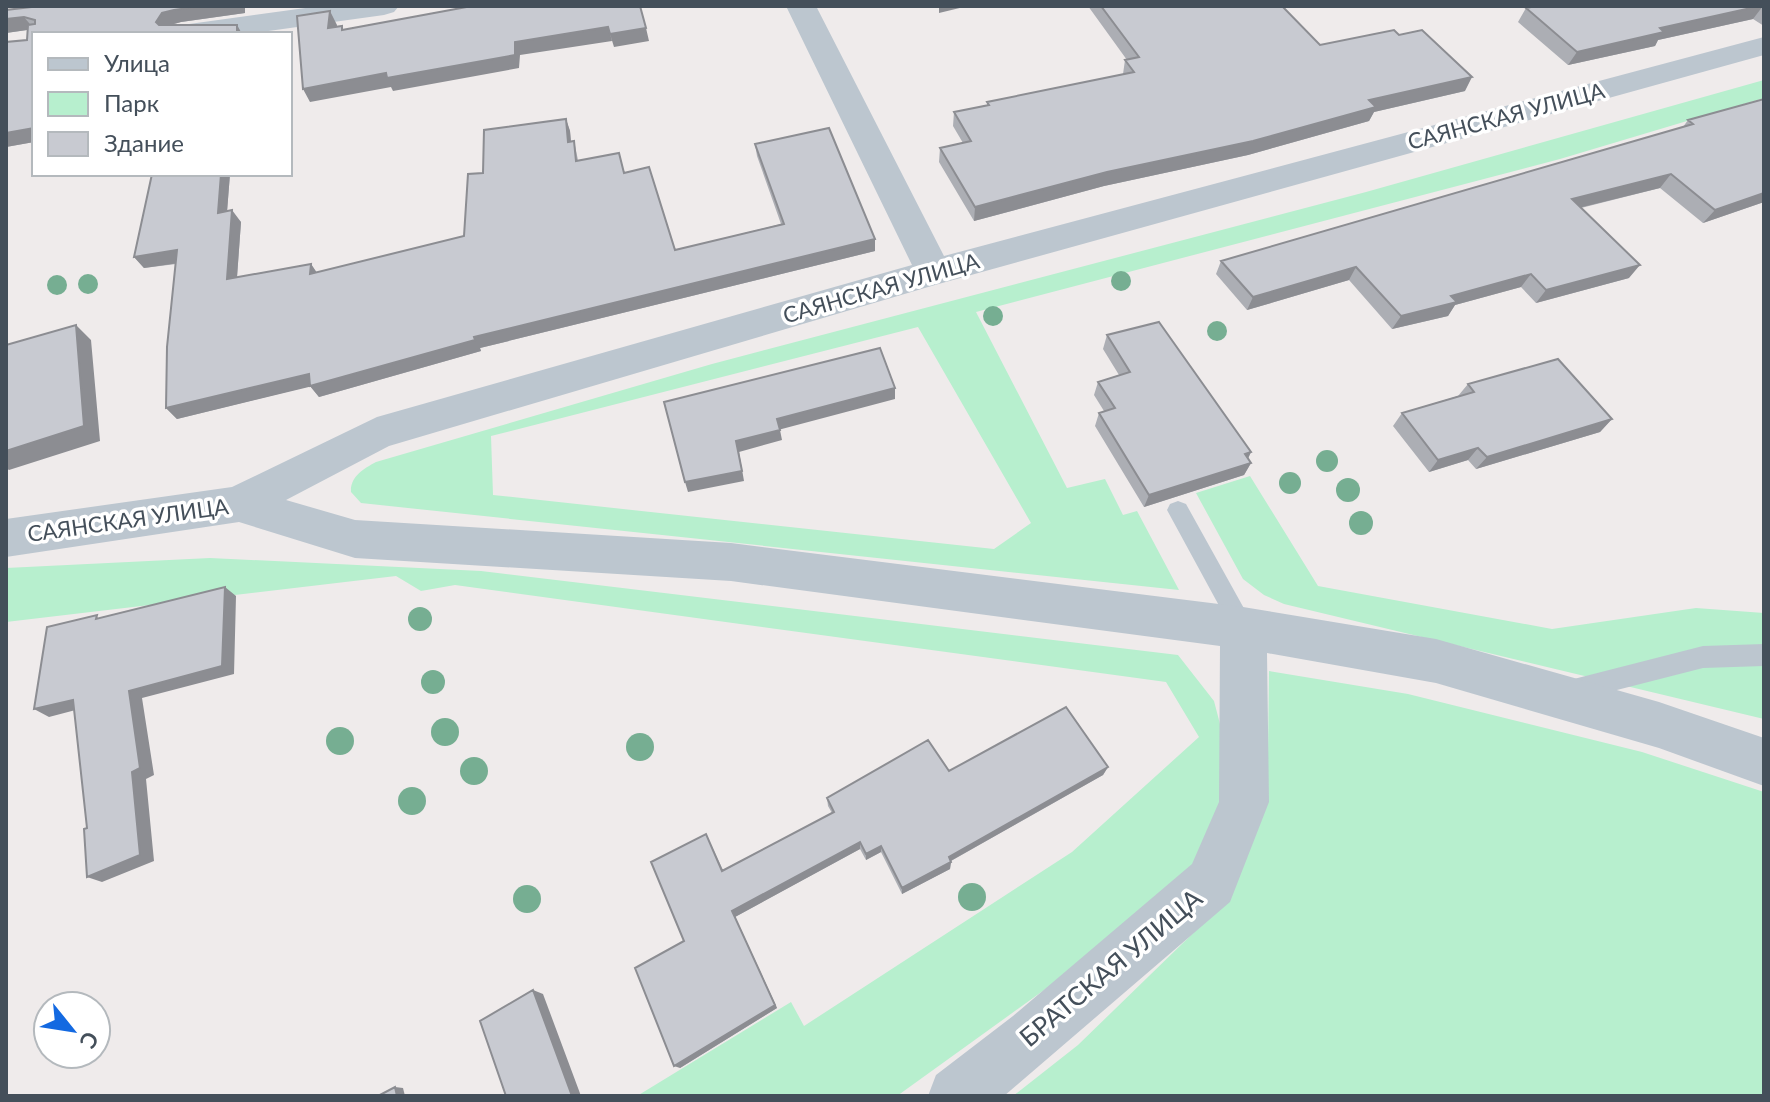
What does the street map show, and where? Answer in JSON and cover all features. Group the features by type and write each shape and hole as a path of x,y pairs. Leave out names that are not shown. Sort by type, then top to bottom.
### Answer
{"street":[{"path":"196,32 384,6"},
{"path":"801,6 934,272"},
{"name":"САЯНСКАЯ УЛИЦА","path":"6,538 239,504 377,433 934,272 1764,46"},
{"path":"239,504 355,539 731,562 1243,628 1436,661 1659,725 1764,762"},
{"name":"БРАТСКАЯ УЛИЦА","path":"957,1096 1033,1036 1211,883 1244,802 1243,628"}],"lane":[{"path":"1178,510 1243,628"},
{"path":"1553,695 1703,657 1764,655"}],"green space":[{"path":"1764,80 1764,98 1560,159 976,312 1067,488 1105,479 1123,515 1137,511 1179,590 361,503 351,492 355,478 376,462 712,364 1366,192","holes":["918,327 1031,523 994,549 493,495 491,436"]},
{"path":"1250,476 1318,586 1552,629 1696,608 1764,613 1764,719 1284,604 1264,595 1243,579 1196,493"},
{"path":"210,558 481,571 1178,655 1214,701 1226,747 1221,801 1198,864 1176,895 897,1096 637,1096 791,1002 804,1026 1072,852 1199,737 1166,682 455,585 421,591 396,576 6,622 6,568"},
{"path":"1269,671 1408,694 1642,752 1764,792 1764,1096 1013,1096 1078,1045 1220,907 1268,754"}],"building":[{"path":"40,6 202,6 162,13 156,22 159,25 237,25 237,32 32,32 32,128 6,133 6,42 27,40 28,25 35,24 35,20 24,17 6,19 6,10"},
{"path":"472,6 640,6 646,28 610,34 608,27 515,42 515,55 387,78 386,73 303,89 297,16 330,11 328,28 342,26 342,30"},
{"path":"1101,6 1282,6 1320,45 1394,30 1399,35 1422,30 1472,77 1369,100 1376,107 1253,141 1107,172 975,207 940,148 971,141 954,112 989,105 987,102 1134,72 1125,60 1139,57"},
{"path":"1760,6 1660,28 1664,32 1577,52 1526,8"},
{"path":"1764,99 1764,193 1715,210 1671,174 1572,199 1640,265 1546,290 1531,274 1451,296 1457,302 1401,316 1356,267 1253,297 1221,261 1693,124 1688,120"},
{"path":"566,119 568,142 574,141 576,161 619,153 624,173 649,167 675,250 784,224 755,144 829,128 875,239 474,337 475,340 310,386 309,374 166,408 167,347 177,250 134,257 152,176 221,176 218,213 232,210 227,279 311,264 310,274 464,236 468,174 483,173 484,130"},
{"path":"1159,322 1251,452 1245,454 1251,463 1149,495 1099,413 1115,408 1098,382 1130,372 1107,335"},
{"path":"76,325 84,426 6,451 6,345"},
{"path":"880,348 895,388 777,419 780,430 736,441 742,471 685,482 664,402"},
{"path":"1558,359 1612,419 1487,457 1478,448 1438,460 1402,413 1474,392 1468,384"},
{"path":"225,587 222,666 129,691 140,768 132,772 140,855 87,877 84,829 87,828 73,700 34,709 47,627 97,615 96,619"},
{"path":"1066,707 1108,767 949,857 951,862 902,888 881,846 866,854 860,842 732,911 775,1005 674,1066 635,968 684,941 651,862 706,834 722,871 834,812 827,798 928,740 949,771"},
{"path":"533,990 572,1096 506,1096 480,1021"},
{"path":"395,1087 397,1096 378,1096"}]}
